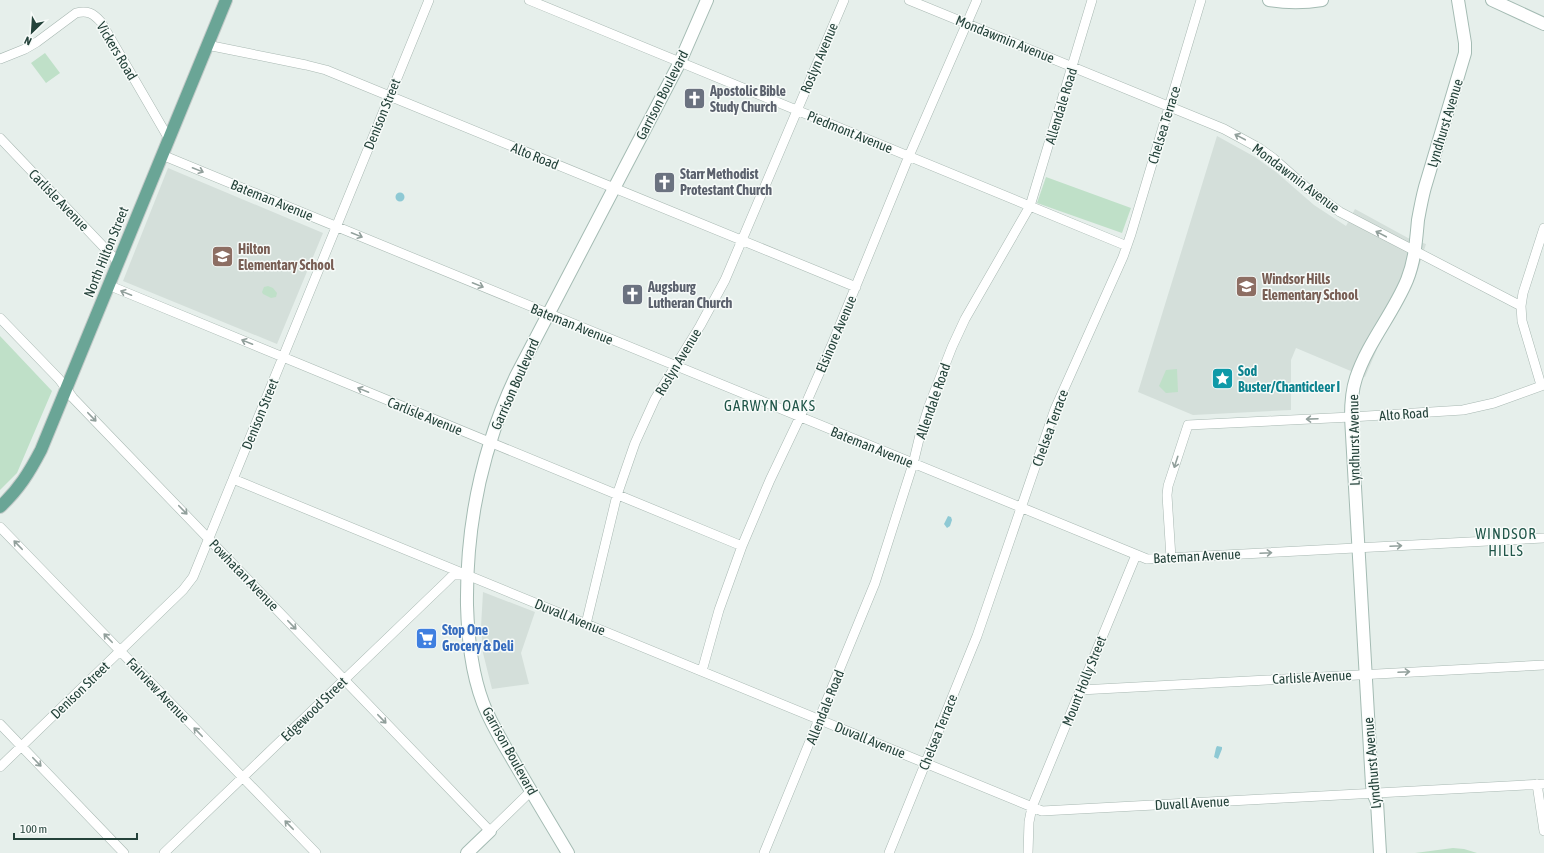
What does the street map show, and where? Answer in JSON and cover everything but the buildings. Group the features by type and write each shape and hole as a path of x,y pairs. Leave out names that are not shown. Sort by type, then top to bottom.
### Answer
{"main road":[{"name":"North Hilton Street","path":"0,507 16,490 32,468 226,0"},
{"name":"Garrison Boulevard","path":"568,853 489,716 477,683 469,642 468,575 469,549 478,490 489,442 506,396 680,62 707,0"},
{"path":"1269,0 1288,3 1304,3 1322,0"},
{"name":"Lyndhurst Avenue","path":"1380,853 1376,802 1373,793 1365,674 1351,417 1353,391 1356,378 1368,350 1407,280 1416,252 1419,219 1425,187 1465,53 1465,43 1458,0"},
{"path":"1492,0 1544,24"},
{"path":"467,853 490,831"}],"street":[{"name":"Denison Street","path":"0,767 188,584 193,576 429,0"},
{"name":"Piedmont Avenue","path":"529,0 1127,246"},
{"name":"Roslyn Avenue","path":"586,624 617,495 632,449 644,421 675,366 715,301 743,241 796,110 844,0"},
{"name":"Mondawmin Avenue","path":"909,0 1224,129 1259,148 1273,158 1307,188 1340,212 1520,306"},
{"name":"Elsinore Avenue","path":"702,671 719,610 742,546 856,287 909,156 977,0"},
{"name":"Allendale Road","path":"764,853 875,583 913,464 929,406 952,347 968,313 1030,206 1092,0"},
{"name":"Chelsea Terrace","path":"889,853 977,636 1058,402 1127,246 1201,0"},
{"name":"Vickers Road","path":"0,59 25,49 37,42 76,13 83,11 89,12 96,16 101,22 168,140"},
{"name":"Alto Road","path":"208,45 315,67 390,96 856,287"},
{"name":"Carlisle Avenue","path":"0,138 118,262"},
{"name":"Bateman Avenue","path":"162,155 1147,559 1544,538"},
{"path":"1542,385 1522,321 1520,306 1523,293 1540,250 1544,228"},
{"name":"Carlisle Avenue","path":"108,285 742,546"},
{"name":"Powhatan Avenue","path":"0,318 66,388 73,398 490,831"},
{"name":"Alto Road","path":"1171,558 1167,494 1168,486 1188,425 1463,410 1482,407 1542,385"},
{"name":"Duvall Avenue","path":"233,479 1042,811 1541,784"},
{"name":"Fairview Avenue","path":"0,526 316,853"},
{"name":"Mount Holly Street","path":"1028,853 1029,822 1032,807 1136,555"},
{"name":"Edgewood Street","path":"164,853 453,575 468,575"},
{"name":"Carlisle Avenue","path":"1080,690 1544,665"},
{"path":"0,724 124,853"},
{"path":"1541,784 1544,831"},
{"path":"490,831 531,791"}],"shaded area":[{"name":"Windsor Hills Elementary School","path":"1217,136 1255,157 1276,172 1314,205 1346,226 1355,209 1408,238 1426,244 1415,279 1378,347 1365,377 1296,348 1291,360 1291,410 1193,415 1138,392"},
{"name":"Hilton Elementary School","path":"168,168 323,233 277,344 123,281"},
{"path":"483,592 535,612 521,653 529,684 492,689 483,653 481,627"}],"green space":[{"path":"45,53 60,73 46,83 31,63"},
{"path":"1046,177 1131,208 1122,233 1037,203"},
{"path":"268,286 273,288 277,293 276,297 271,298 263,294 262,292 264,287"},
{"path":"0,336 52,391 17,473 0,490"},
{"path":"1177,369 1178,392 1166,393 1159,386 1166,370"},
{"path":"1453,848 1464,849 1477,853 1415,853"}],"water":[{"path":"400,192 405,197 400,202 395,197"},
{"path":"948,516 951,517 952,520 950,526 947,528 944,524"},
{"path":"1217,746 1222,747 1218,759 1214,757"}],"place":[{"name":"Apostolic Bible Study Church","path":"695,99"},
{"name":"Starr Methodist Protestant Church","path":"664,182"},
{"name":"Hilton Elementary School","path":"223,257"},
{"name":"Windsor Hills Elementary School","path":"1246,287"},
{"name":"Augsburg Lutheran Church","path":"632,295"},
{"name":"Sod Buster/Chanticleer I","path":"1222,379"},
{"name":"Stop One Grocery & Deli","path":"426,638"}],"district":[{"name":"GARWYN OAKS","path":"770,406"},
{"name":"WINDSOR HILLS","path":"1506,542"}]}
